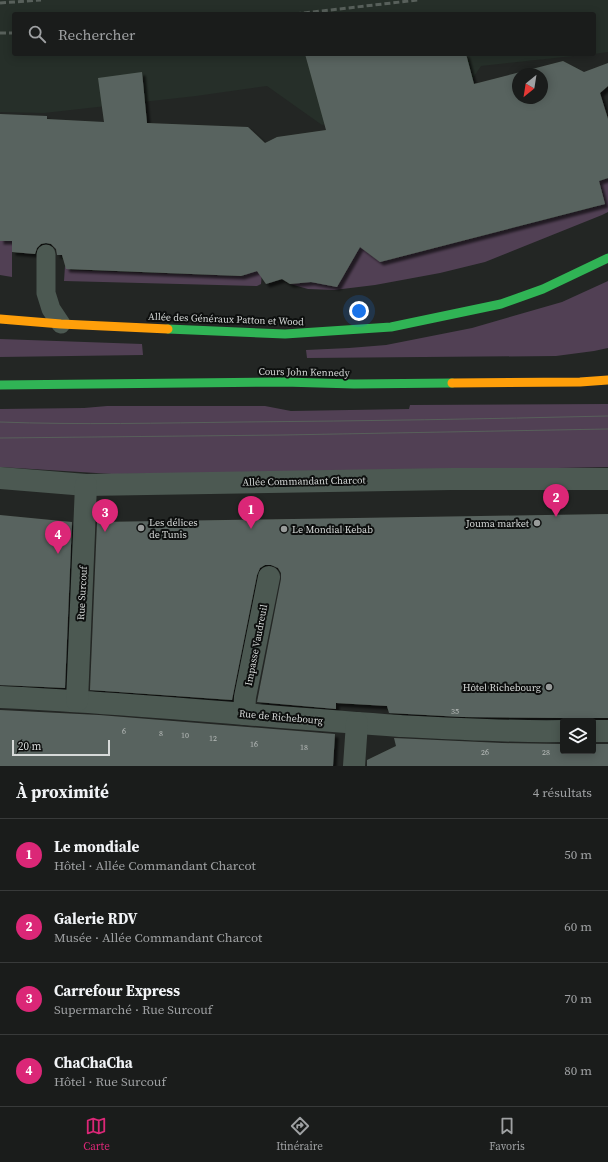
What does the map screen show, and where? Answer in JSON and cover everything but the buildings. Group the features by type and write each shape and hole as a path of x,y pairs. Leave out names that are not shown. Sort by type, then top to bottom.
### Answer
{"main road":[{"name":"Allée des Généraux Patton et Wood","path":"0,320 285,334 391,327 501,304 543,289 608,258"},
{"name":"Cours John Kennedy","path":"0,385 284,382 354,384 580,382 608,380"}],"street":[{"name":"Allée Commandant Charcot","path":"0,478 86,485 451,479 608,479"},
{"name":"Rue Surcouf","path":"77,701 86,485"},
{"name":"Impasse Vaudreuil","path":"244,714 245,696 269,577"},
{"name":"Rue de Richebourg","path":"0,697 77,701 357,723 494,731 560,731"},
{"path":"354,766 357,723"},
{"path":"596,731 608,731"}],"lane":[{"path":"46,254 46,293 50,309 61,324"}],"shaded area":[{"path":"0,0 608,0 608,52 596,54 596,12 12,12 12,56 574,56 481,66 468,85 322,125 267,86 196,96 44,113 0,112"},
{"path":"608,178 608,212 485,262 440,273 375,285 334,290 308,289 290,284 315,281 332,286 339,284 356,243 370,240 375,256 377,259 383,261 598,206 603,199 599,181"},
{"path":"0,241 12,241 12,277 0,275"},
{"path":"249,252 262,273 261,284 257,286 64,281 65,266 71,270 241,276 245,275"},
{"path":"608,281 608,348 556,356 307,358 306,350 386,345 472,328 562,302"},
{"path":"0,339 142,344 143,355 0,357"},
{"path":"608,404 608,467 291,473 112,474 0,467 0,409 84,408 107,406 265,406 291,411 409,409 410,405"}],"tram line":[{"path":"0,422 151,423 608,416"},
{"path":"0,438 608,429"}],"railway":[{"path":"0,3 41,0"},
{"path":"313,12 418,0"},
{"path":"0,33 12,33"}],"traffic: fast":[{"path":"168,329 285,334 391,327 501,304 543,289 608,258"},
{"path":"0,385 284,382 354,384 452,383"}],"traffic: slow":[{"path":"0,319 61,324 168,329"},
{"path":"452,383 580,382 608,380"}],"place":[{"name":"Galerie RDV","path":"556,517"},
{"name":"Jouma market","path":"537,523"},
{"name":"Les délices de Tunis","path":"141,528"},
{"name":"Le mondiale","path":"251,529"},
{"name":"Le Mondial Kebab","path":"284,529"},
{"name":"Carrefour Express","path":"105,532"},
{"name":"ChaChaCha","path":"58,554"},
{"name":"Hôtel Richebourg","path":"549,687"}]}
